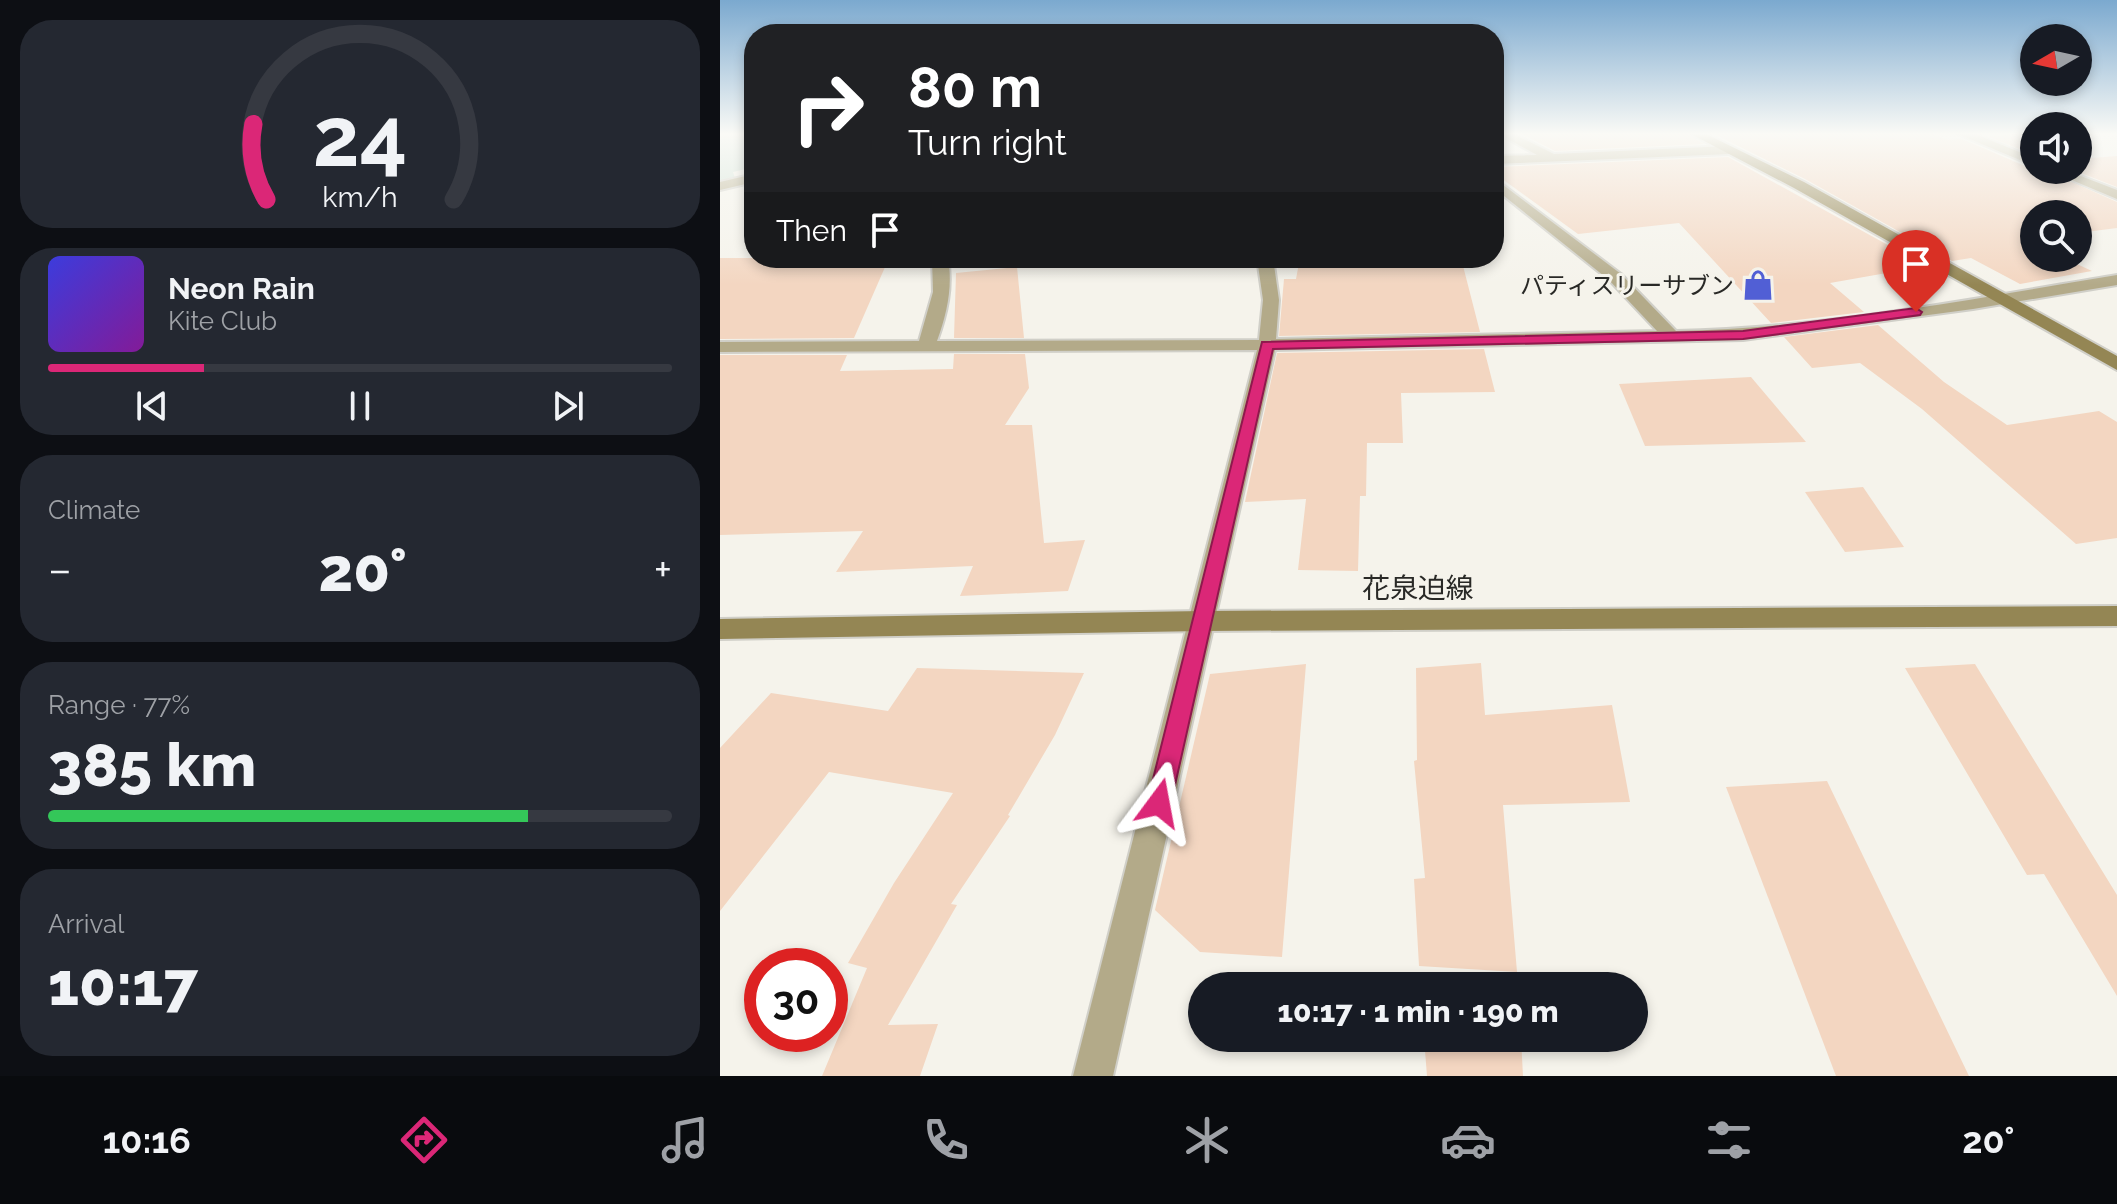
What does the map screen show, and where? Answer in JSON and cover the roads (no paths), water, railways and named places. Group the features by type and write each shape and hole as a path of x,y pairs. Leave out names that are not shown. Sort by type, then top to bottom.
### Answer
{"main road":[{"path":"1797,184 2117,364"},
{"name":"花泉迫線","path":"720,629 1203,621 2117,616"}],"street":[{"path":"2090,184 2117,195"},
{"path":"1504,190 1615,277 1672,337"},
{"path":"927,345 939,307 944,278 942,268"},
{"path":"1093,1076 1267,345 1271,300 1266,268"},
{"path":"720,347 1267,345 1672,337 1801,329 2117,280"}],"place":[{"name":"パティスリーサブン","path":"1758,285"}]}
